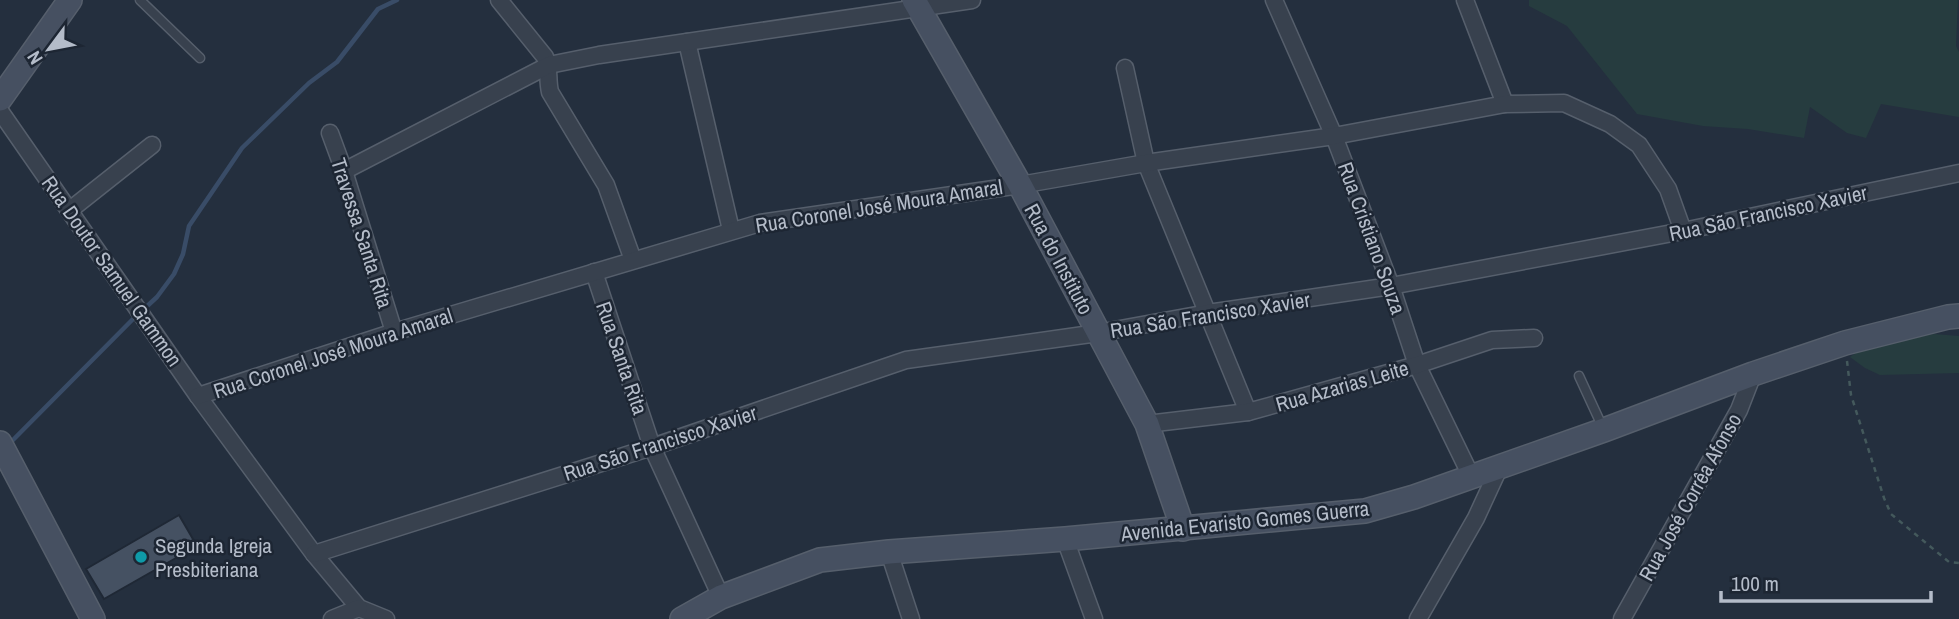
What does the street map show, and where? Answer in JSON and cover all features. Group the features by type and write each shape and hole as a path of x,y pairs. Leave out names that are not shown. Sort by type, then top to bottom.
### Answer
{"main road":[{"path":"0,99 71,0"},
{"name":"Rua do Instituto","path":"916,5 1020,185 1147,424 1183,529"},
{"name":"Avenida Evaristo Gomes Guerra","path":"682,619 721,597 820,560 889,552 1065,540 1365,510 1414,497 1845,343 1955,321"},
{"path":"0,443 93,619"}],"street":[{"path":"499,0 538,45 549,65 550,92 601,176 633,260"},
{"path":"344,171 549,65 916,5 972,0"},
{"name":"Rua Cristiano Souza","path":"1275,0 1334,136 1391,286 1417,365 1471,476"},
{"path":"1465,0 1506,104"},
{"path":"687,42 731,230"},
{"path":"1125,68 1146,163 1248,412"},
{"name":"Rua Coronel José Moura Amaral","path":"198,396 394,332 760,223 1334,136 1506,104 1564,103 1609,124 1639,145 1668,189 1683,231"},
{"name":"Rua Doutor Samuel Gammon","path":"0,111 198,396 314,554 359,608 386,619"},
{"name":"Travessa Santa Rita","path":"330,133 394,332"},
{"path":"70,210 152,145"},
{"name":"Rua São Francisco Xavier","path":"314,554 652,447 906,360 1098,333 1208,313 1391,286 1683,231 1959,173"},
{"name":"Rua Santa Rita","path":"594,272 652,447 721,597"},
{"name":"Rua Azarias Leite","path":"1147,424 1248,412 1307,398 1492,340 1534,338"},
{"name":"Rua José Corrêa Afonso","path":"1622,619 1739,410 1753,374"},
{"path":"1418,619 1476,518 1500,466"},
{"path":"1065,540 1094,619"},
{"path":"889,552 911,619"},
{"path":"332,619 359,608"}],"lane":[{"path":"140,0 200,58"},
{"path":"1579,376 1604,430"}],"path":[{"path":"1845,343 1851,395 1891,514 1949,562 1959,563"}],"green space":[{"path":"1529,0 1958,0 1956,46 1959,52 1959,117 1881,104 1866,138 1847,133 1810,107 1804,138 1748,129 1703,126 1637,114 1567,26 1529,6"},
{"path":"1934,334 1959,336 1959,373 1880,375 1850,357 1879,343"}],"building":[{"name":"Segunda Igreja Presbiteriana","path":"179,515 197,546 104,599 86,569"}],"waterway":[{"path":"144,309 174,274 183,254 189,226 242,148 309,83 337,62 378,9 397,0"},
{"path":"8,445 137,315"}],"place":[{"name":"Segunda Igreja Presbiteriana","path":"141,557"}]}
